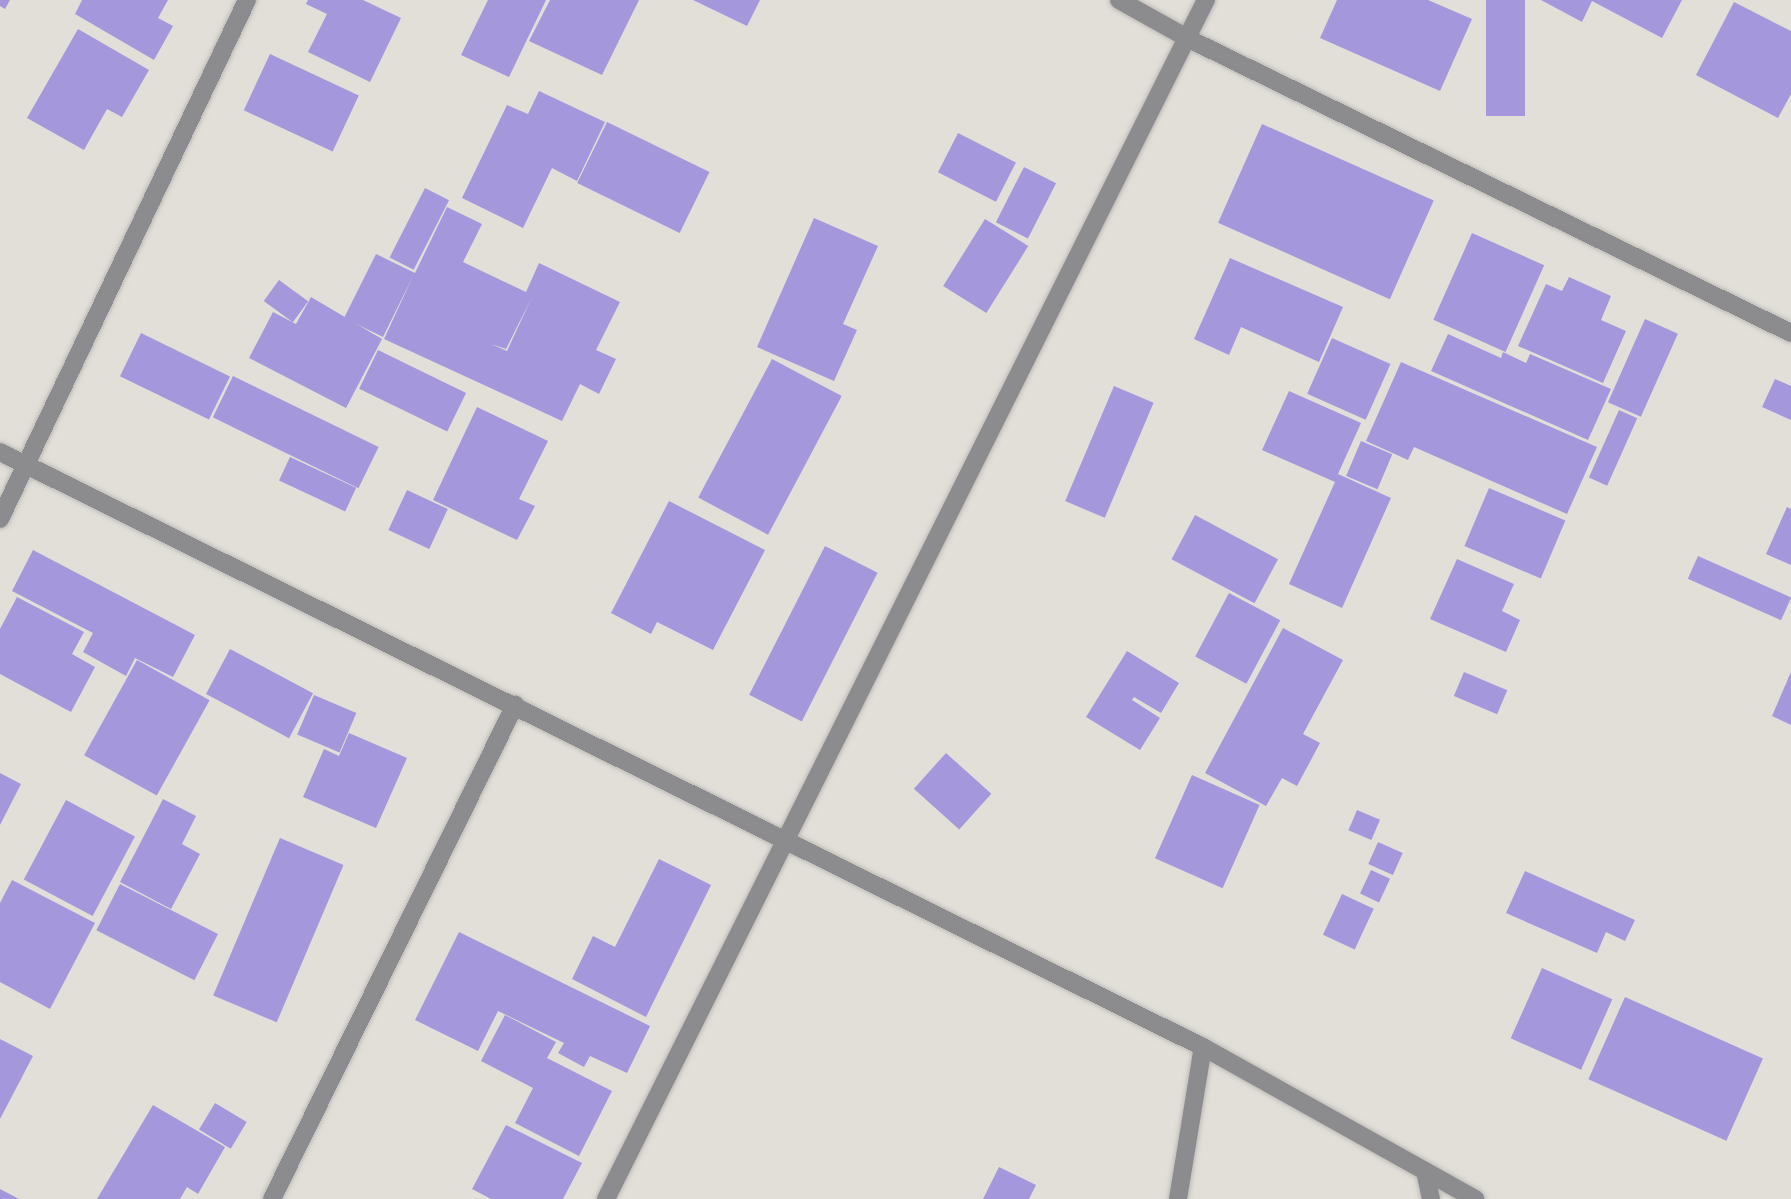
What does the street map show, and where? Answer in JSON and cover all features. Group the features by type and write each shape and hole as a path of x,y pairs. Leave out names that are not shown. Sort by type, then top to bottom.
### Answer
{"street":[{"path":"0,519 247,0"},
{"path":"1119,0 1187,38 1791,333"},
{"path":"606,1199 784,837 1206,0"},
{"path":"0,452 784,837 1203,1047 1475,1199"},
{"path":"272,1199 515,705"},
{"path":"1178,1199 1203,1047"},
{"path":"1425,1171 1431,1199"}],"building":[{"path":"0,0 10,0 5,9 0,6"},
{"path":"82,0 168,0 158,18 173,26 154,60 75,14"},
{"path":"308,0 363,0 401,18 370,82 308,52 327,14 306,4"},
{"path":"488,0 546,0 509,77 461,55"},
{"path":"550,0 639,0 602,75 529,41"},
{"path":"693,0 760,0 747,26"},
{"path":"1337,0 1428,0 1472,19 1440,91 1320,38"},
{"path":"1486,0 1525,0 1525,116 1486,116"},
{"path":"1541,0 1682,0 1662,38 1592,1 1582,22"},
{"path":"1734,2 1791,31 1791,94 1778,118 1696,75"},
{"path":"78,29 149,70 122,117 107,109 84,150 27,118"},
{"path":"270,54 359,95 333,152 244,110"},
{"path":"539,91 605,122 577,181 552,168 523,228 462,198 507,105 528,114"},
{"path":"607,122 709,172 680,233 577,183"},
{"path":"1262,124 1434,200 1390,299 1218,223"},
{"path":"958,133 1016,163 996,202 938,172"},
{"path":"1024,167 1056,183 1028,239 996,222"},
{"path":"425,188 449,200 414,270 390,257"},
{"path":"447,207 482,224 463,262 526,292 539,263 620,302 596,350 616,359 599,394 580,384 562,421 384,339 413,276 383,337 344,318 376,254 415,273","holes":["532,297 507,351 491,344 506,349"]},
{"path":"814,218 878,246 843,324 857,330 834,381 757,347"},
{"path":"985,219 1028,246 986,313 943,286"},
{"path":"1472,233 1544,265 1506,352 1433,320"},
{"path":"1230,258 1343,307 1319,362 1241,327 1229,355 1194,339"},
{"path":"1569,277 1611,296 1601,320 1626,331 1603,383 1518,346 1546,284 1562,291"},
{"path":"279,280 308,301 293,322 264,301"},
{"path":"311,297 382,339 346,408 249,358 273,312 296,324"},
{"path":"1645,319 1678,334 1641,417 1608,402"},
{"path":"141,333 230,376 209,420 120,376"},
{"path":"1448,334 1501,358 1503,352 1526,363 1530,354 1611,389 1588,440 1431,371"},
{"path":"1332,338 1390,364 1366,420 1307,394"},
{"path":"378,350 466,393 447,432 359,389"},
{"path":"772,359 842,396 768,535 698,498"},
{"path":"1401,362 1597,447 1567,514 1414,447 1408,460 1366,441"},
{"path":"233,376 379,447 358,488 213,417"},
{"path":"1775,379 1791,386 1791,420 1762,407"},
{"path":"1114,386 1154,403 1105,518 1065,501"},
{"path":"1289,391 1361,423 1338,474 1391,498 1342,608 1289,584 1335,482 1262,450"},
{"path":"477,407 548,441 519,499 535,506 517,540 433,500"},
{"path":"1619,410 1637,418 1607,486 1589,478"},
{"path":"1361,441 1392,454 1377,489 1346,476"},
{"path":"290,457 356,488 345,511 279,481"},
{"path":"1489,488 1565,520 1541,578 1464,546"},
{"path":"407,490 448,509 429,549 388,530"},
{"path":"669,501 765,550 713,650 657,622 651,634 611,613"},
{"path":"1787,507 1791,509 1791,565 1766,554"},
{"path":"1195,515 1278,559 1255,603 1172,559"},
{"path":"825,546 878,573 802,722 749,695"},
{"path":"33,550 195,635 173,677 135,658 126,676 83,652 93,633 12,591"},
{"path":"1698,556 1791,597 1781,620 1688,579"},
{"path":"1457,559 1514,584 1502,611 1520,620 1506,652 1430,619"},
{"path":"1229,593 1280,620 1246,684 1195,657"},
{"path":"17,597 84,632 72,654 95,667 71,712 0,674 0,629"},
{"path":"1283,628 1343,660 1303,734 1320,743 1297,786 1282,778 1266,806 1205,773"},
{"path":"230,649 313,693 289,738 206,694"},
{"path":"1127,651 1179,683 1161,713 1134,697 1132,700 1160,718 1140,750 1086,717"},
{"path":"137,660 210,700 157,796 84,755"},
{"path":"1464,672 1507,690 1497,714 1454,696"},
{"path":"1791,672 1791,725 1772,716"},
{"path":"314,695 356,713 340,753 297,735"},
{"path":"349,733 407,758 376,828 303,797 324,749 339,756"},
{"path":"946,753 991,794 959,829 914,789"},
{"path":"0,773 21,784 0,825"},
{"path":"1192,775 1260,805 1223,888 1155,858"},
{"path":"163,799 196,816 182,844 200,854 171,909 120,882"},
{"path":"66,800 135,837 93,916 24,879"},
{"path":"1357,810 1380,820 1371,840 1348,830"},
{"path":"280,838 344,865 277,1022 213,995"},
{"path":"1378,842 1403,853 1393,875 1368,864"},
{"path":"659,859 711,885 646,1017 572,979 593,936 615,947"},
{"path":"1371,870 1390,879 1379,902 1360,894"},
{"path":"1525,871 1635,920 1625,941 1606,932 1597,953 1506,913"},
{"path":"12,880 95,923 50,1009 0,982 0,903"},
{"path":"120,884 218,934 194,980 96,930"},
{"path":"1342,894 1374,909 1355,950 1323,935"},
{"path":"459,932 650,1026 627,1073 590,1056 584,1067 558,1053 564,1043 498,1011 478,1051 415,1020"},
{"path":"1542,968 1612,999 1581,1070 1511,1038"},
{"path":"1625,997 1763,1058 1726,1141 1588,1079"},
{"path":"505,1015 556,1042 547,1058 612,1091 579,1156 515,1123 533,1088 481,1061"},
{"path":"0,1039 33,1056 0,1119"},
{"path":"215,1103 247,1122 231,1149 199,1130"},
{"path":"153,1105 225,1147 198,1194 187,1187 180,1199 97,1199"},
{"path":"506,1125 582,1163 563,1199 491,1199 472,1189"},
{"path":"999,1167 1036,1185 1029,1199 983,1199"},
{"path":"0,1189 19,1199 0,1199"}]}
